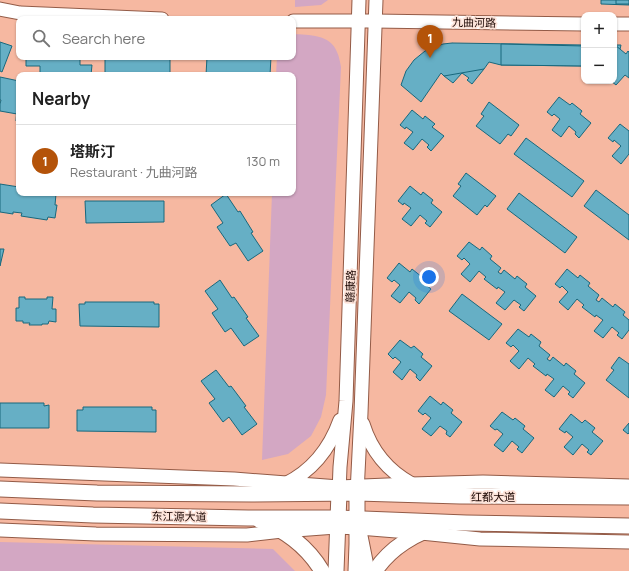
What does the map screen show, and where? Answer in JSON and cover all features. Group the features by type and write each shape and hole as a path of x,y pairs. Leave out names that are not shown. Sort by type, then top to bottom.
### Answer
{"main road":[{"name":"东江源大道","path":"0,489 97,493 252,494 357,490"},
{"name":"赣康路","path":"336,571 339,490"},
{"name":"赣康路","path":"356,571 358,525 357,490"},
{"name":"红都大道","path":"357,490 460,496 629,497"},
{"name":"东江源大道","path":"0,511 93,515 248,518 358,525"},
{"path":"248,518 259,520 271,525 294,539 305,549 322,571"},
{"path":"358,525 466,523 629,526"},
{"path":"375,571 395,549 421,533 440,526 466,523"}],"street":[{"name":"赣康路","path":"339,490 346,401 359,0"},
{"name":"赣康路","path":"357,490 376,0"},
{"path":"0,9 20,13 91,16"},
{"name":"九曲河路","path":"296,21 581,24"},
{"path":"617,24 629,24"},
{"path":"252,494 270,490 286,483 299,476 309,468 325,450 336,430 346,401"},
{"path":"361,413 363,424 372,446 386,465 395,473 411,484 425,490 460,496"},
{"path":"0,470 286,483 339,490"},
{"path":"357,490 411,484 483,482 629,486"},
{"path":"0,530 96,534 247,535 337,524 329,571"},
{"path":"368,571 358,525 480,539 629,542"}],"shaded area":[{"path":"295,0 328,0 321,5 295,7"},
{"path":"296,34 318,37 329,42 334,46 337,52 341,67 326,395 321,417 311,436 288,454 262,460 272,196 296,196 296,72 276,72 277,60 296,60"},
{"path":"0,542 273,549 295,571 0,571"}],"building":[{"path":"601,0 629,0 629,5 601,4"},
{"path":"616,0 629,0 629,4 616,4"},
{"path":"0,42 12,46 2,72 0,71"},
{"path":"452,43 463,52 465,49 475,57 473,60 484,69 472,84 467,80 469,78 462,73 453,83 444,76 453,65 440,58"},
{"path":"443,44 581,45 581,66 501,65 489,62 484,69 444,76 441,73 421,102 401,85 406,71 414,60 425,51"},
{"path":"501,44 581,46 581,66 501,65"},
{"path":"617,45 621,45 617,63"},
{"path":"617,47 626,54 628,51 629,52 629,78 625,75 617,84"},
{"path":"26,60 80,60 80,65 92,65 91,72 40,72 40,66 26,66"},
{"path":"105,60 170,60 170,72 105,72"},
{"path":"207,60 271,60 270,72 206,72"},
{"path":"0,77 16,80 16,114 0,111"},
{"path":"559,97 570,105 572,103 582,111 580,114 591,123 579,138 575,134 576,132 569,126 561,137 552,130 560,119 554,114 552,116 547,112"},
{"path":"489,102 519,125 511,136 508,134 500,144 476,126 484,116 481,114"},
{"path":"412,110 423,119 425,116 435,124 432,127 444,136 431,151 427,147 429,145 422,139 413,150 404,143 413,132 400,125"},
{"path":"620,124 629,131 629,154 621,164 612,156 621,146 614,140 613,142 608,138"},
{"path":"526,138 584,181 572,197 514,154"},
{"path":"466,173 496,196 487,207 485,205 477,215 453,196 461,186 458,184"},
{"path":"0,184 16,187 16,196 56,196 55,205 57,205 55,218 48,217 47,220 21,216 22,213 13,212 13,214 0,212"},
{"path":"410,186 421,195 423,192 433,200 431,203 442,212 430,227 425,223 427,221 420,215 411,226 402,219 411,208 398,201"},
{"path":"596,190 629,215 629,240 584,206"},
{"path":"519,193 577,237 565,253 507,209"},
{"path":"223,196 227,196 238,212 240,211 253,232 251,233 263,251 248,261 236,243 230,246 217,227 223,223 211,205"},
{"path":"85,201 164,201 164,222 86,223"},
{"path":"469,242 480,250 482,247 492,256 490,259 501,268 498,272 501,274 504,270 515,279 517,276 527,284 525,287 536,296 524,311 519,307 521,305 514,300 505,310 496,303 505,292 498,287 497,289 484,279 486,277 479,271 470,282 461,274 470,264 464,258 462,260 457,256"},
{"path":"0,249 4,249 0,266"},
{"path":"399,263 410,272 412,269 422,277 420,280 431,289 419,304 415,300 416,298 409,292 400,303 391,296 400,285 394,280 392,282 387,278"},
{"path":"567,269 578,278 580,275 590,283 588,286 599,295 596,300 599,302 602,298 613,307 615,304 625,312 623,315 629,320 629,330 622,339 617,335 619,333 612,327 603,338 594,331 603,320 596,315 595,317 582,307 584,305 577,299 568,310 559,302 568,292 562,286 560,288 555,284"},
{"path":"220,280 232,298 234,297 248,317 246,318 259,336 244,346 231,328 225,332 212,313 218,309 205,291"},
{"path":"462,294 502,324 489,340 449,311"},
{"path":"19,297 25,297 25,299 47,299 47,297 53,297 52,309 56,309 56,322 49,321 48,324 29,325 30,323 16,321 16,308 19,308"},
{"path":"85,302 154,302 154,304 159,304 159,327 80,326 79,304 85,304"},
{"path":"518,329 529,337 531,334 541,342 539,346 550,355 547,359 550,361 553,357 564,366 566,363 576,371 574,374 585,383 573,398 568,394 570,392 563,386 554,397 545,390 554,379 547,374 546,376 533,366 535,364 528,358 519,369 510,361 519,351 513,345 511,347 506,343"},
{"path":"400,340 411,348 414,346 423,354 421,357 432,366 420,381 416,377 417,375 410,369 402,380 393,372 401,362 395,357 393,359 388,354"},
{"path":"619,357 629,364 629,398 606,380 614,370 611,368"},
{"path":"216,370 229,387 231,386 257,424 242,435 229,417 223,422 209,403 215,399 201,381"},
{"path":"430,396 441,405 443,402 453,410 451,413 462,422 450,437 446,434 447,431 440,426 431,436 422,429 431,418 425,413 423,415 418,411"},
{"path":"0,403 44,403 44,406 49,405 49,428 0,428"},
{"path":"83,407 152,407 152,410 156,410 156,432 77,431 77,410 83,410"},
{"path":"502,412 513,420 515,418 525,426 523,429 534,438 522,453 517,449 519,447 512,441 503,452 494,445 503,434 490,426"},
{"path":"571,414 582,423 585,420 595,428 592,432 603,441 591,455 587,452 589,450 582,444 573,455 564,447 573,437 566,431 565,433 559,429"},
{"path":"629,423 629,433 628,434 623,430"}],"place":[{"name":"塔斯汀","path":"430,58"}]}
